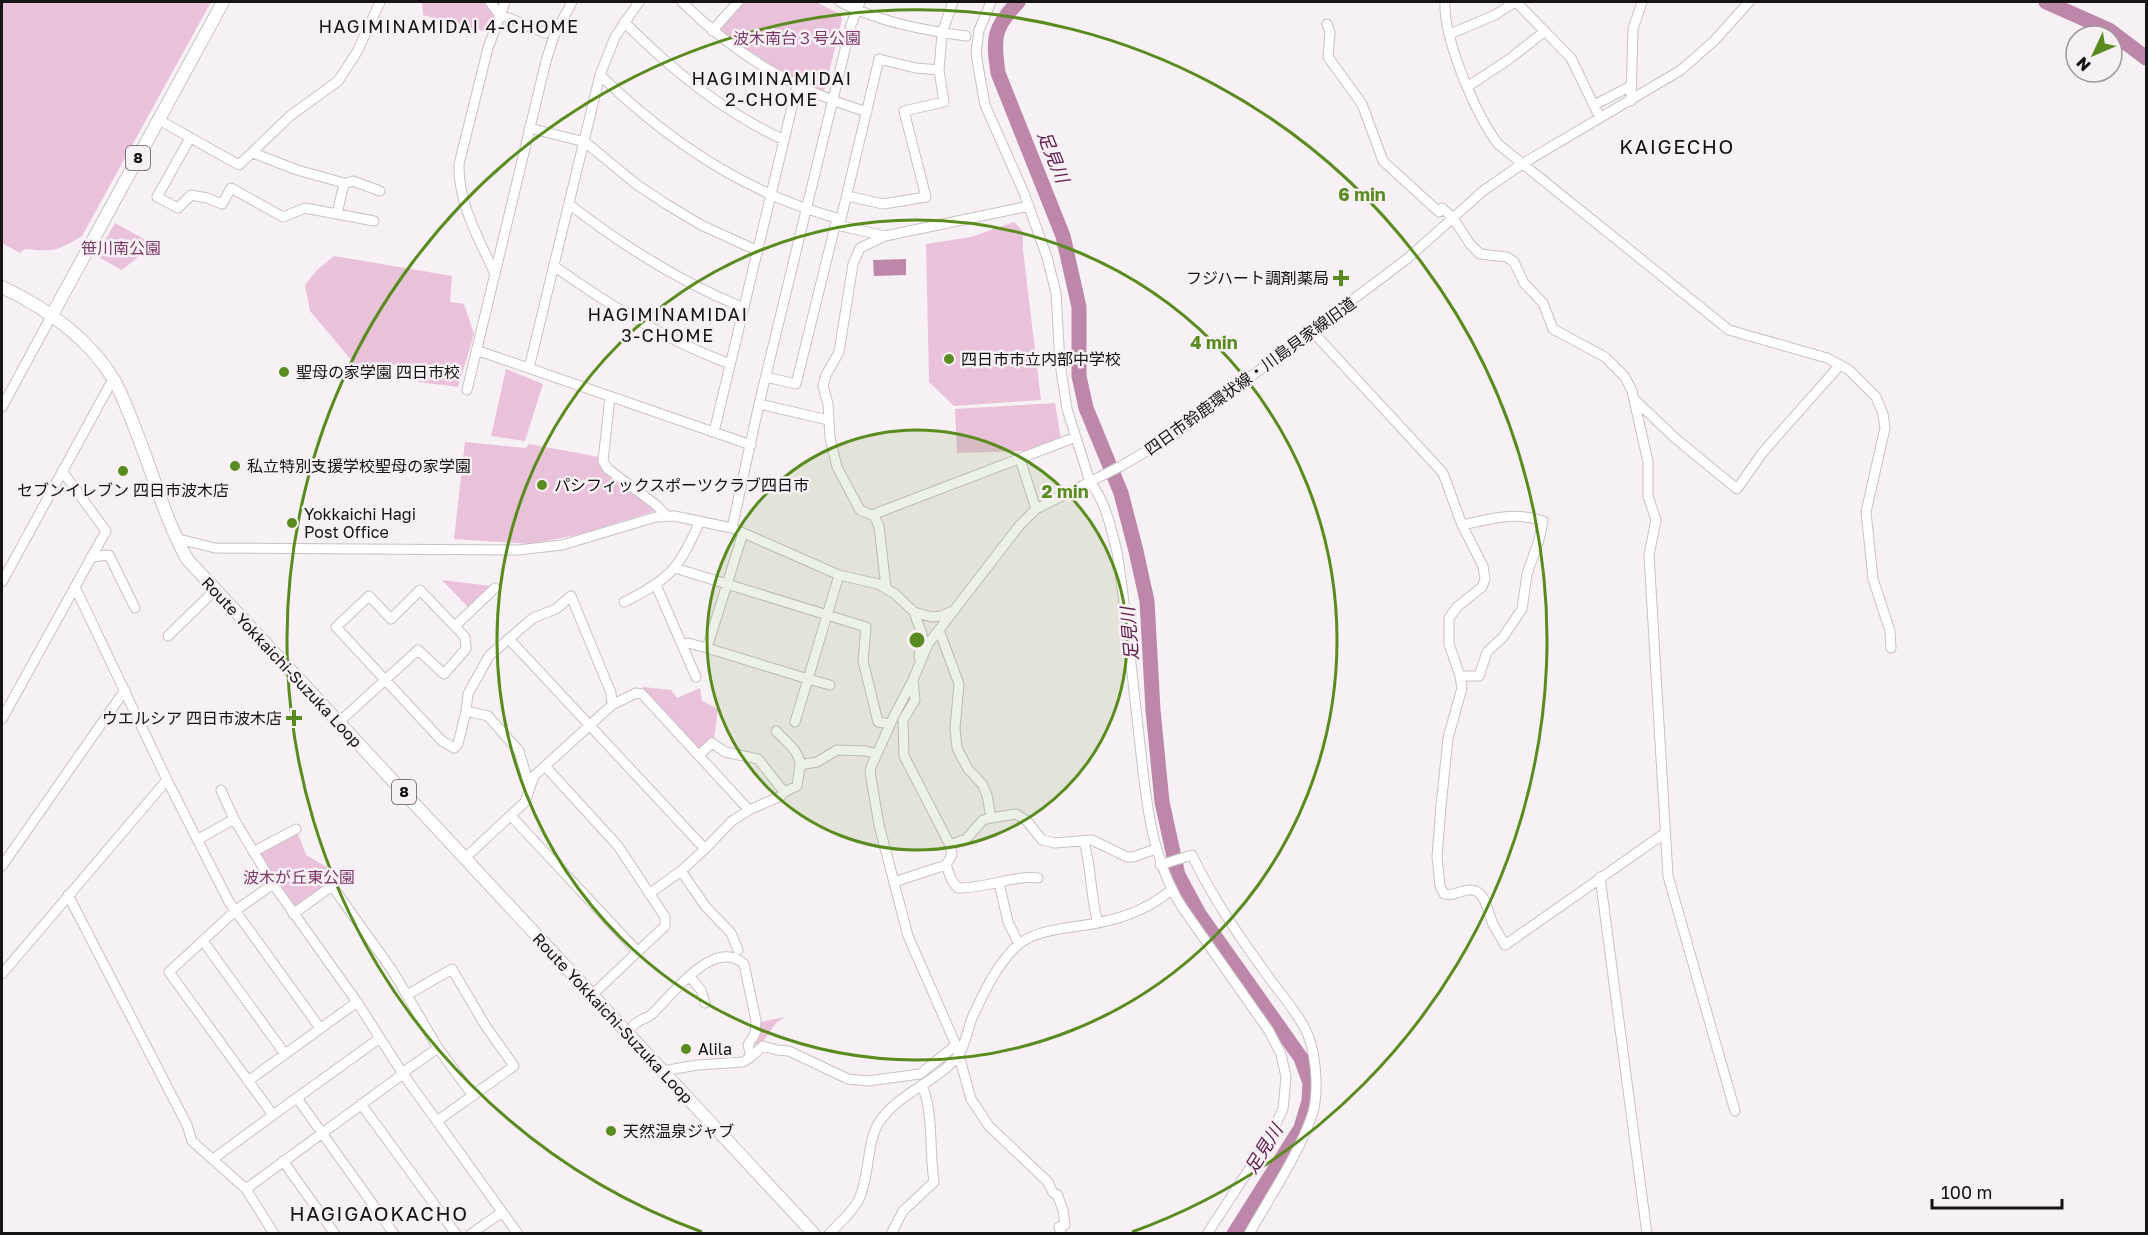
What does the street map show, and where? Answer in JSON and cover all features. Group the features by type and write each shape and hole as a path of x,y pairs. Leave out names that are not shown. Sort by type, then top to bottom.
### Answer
{"main road":[{"name":"8","path":"52,315 223,2"},
{"name":"Route Yokkaichi-Suzuka Loop","path":"2,287 52,315 68,327 93,352 113,379 138,436 175,538 187,559 814,1233"}],"street":[{"path":"159,120 239,165 290,116 338,81 357,52 381,2"},
{"path":"490,2 499,14 545,33"},
{"path":"495,274 463,202 459,164 488,48 505,2"},
{"path":"467,390 529,128 554,36 572,2"},
{"path":"529,368 600,75 624,22 639,2"},
{"path":"682,2 712,31 752,60 797,86 834,102 867,112"},
{"path":"712,31 738,2"},
{"path":"840,2 858,5 897,24 966,36"},
{"path":"847,196 883,204 926,197 904,111 944,102 939,70 942,33 953,2"},
{"path":"991,2 979,30 976,53 985,105 1029,206 1047,257 1056,293 1060,363 1067,409 1091,482 1107,513 1117,552 1147,797 1156,849 1171,890 1269,1031 1281,1054 1286,1077 1283,1109 1267,1142 1207,1233"},
{"path":"1445,2 1447,24 1467,87 1493,138 1522,164 1729,330 1827,358 1849,370 1876,397 1883,414 1885,428 1866,512 1873,579 1890,631 1891,648"},
{"path":"1450,34 1495,15 1516,2 1571,58 1600,118"},
{"path":"1631,101 1633,29 1642,2"},
{"name":"四日市鈴鹿環状線・川島貝家線旧道","path":"896,720 915,700 913,680 928,644 1019,526 1036,509 1121,466 1171,437 1408,258 1483,191 1522,164 1682,70 1715,40 1749,2"},
{"path":"732,528 759,404 858,5"},
{"path":"624,22 673,69 704,93 757,127 784,140"},
{"path":"1327,24 1330,32 1328,57 1362,104 1383,161 1453,218 1470,244 1480,254 1508,257 1514,262 1524,283 1543,303 1553,329 1605,357 1625,377 1634,399 1648,462 1648,496 1656,520 1648,555 1668,876 1735,1111"},
{"path":"1467,87 1509,60 1545,31"},
{"path":"766,377 796,384 847,196 879,59 916,68 939,70"},
{"path":"600,75 643,115 691,152 724,172 771,195 839,222 885,236"},
{"path":"714,432 797,86"},
{"path":"1594,105 1631,86"},
{"path":"529,128 585,142 636,184 666,204 701,225 758,252"},
{"path":"190,138 157,197 178,208 190,195 222,204 231,188 283,217 305,208 374,221"},
{"path":"253,153 297,170 344,184 353,181 380,191"},
{"path":"337,214 344,184"},
{"path":"569,204 611,237 683,281 744,308"},
{"path":"886,588 879,526 874,516 860,510 837,467 830,438 828,404 823,386 826,375 839,352 853,264 860,248 885,236 1029,206"},
{"path":"554,266 610,305 650,328 700,353 730,364"},
{"path":"2,407 52,315"},
{"path":"1312,331 1443,473 1462,525 1483,566 1485,579 1482,587 1457,607 1449,618 1449,644 1462,688 1448,738 1440,806 1437,857 1440,886 1444,894 1451,896 1470,889 1478,892 1484,898 1504,945 1665,833"},
{"path":"476,350 751,445"},
{"path":"1634,399 1675,438 1737,489 1763,452 1840,364"},
{"path":"3,577 113,379"},
{"path":"610,397 603,461 608,469 655,504 667,516"},
{"path":"759,404 828,420"},
{"path":"874,516 1076,437"},
{"path":"1020,459 1036,509"},
{"path":"2,720 106,531 62,471"},
{"path":"1460,676 1479,676 1487,652 1503,637 1522,609 1527,574 1543,521 1526,515 1506,516 1462,525"},
{"path":"175,538 215,548 518,550 562,545 656,517 667,516 700,521 732,528 839,575 886,588 918,618 921,634 918,665"},
{"path":"624,602 656,585 675,568 700,521"},
{"path":"707,648 743,533"},
{"path":"91,557 109,555 135,608"},
{"path":"675,568 866,627 863,661 878,722 896,720"},
{"path":"795,722 839,575"},
{"path":"656,585 696,677"},
{"path":"75,587 167,780 235,911 320,1028"},
{"path":"455,626 495,588"},
{"path":"168,636 215,590"},
{"path":"339,723 386,679 418,650 444,674 466,649 465,637 420,590 391,619 369,596 336,627 386,679 442,741 454,748 458,744 468,694 489,656 534,618 556,609 571,596 611,693 612,705"},
{"path":"914,612 932,617 956,610"},
{"path":"939,630 959,684 955,728 957,748 968,769 982,784 987,795 991,818"},
{"path":"510,640 705,849"},
{"path":"688,643 830,685"},
{"path":"2,866 125,690"},
{"path":"464,859 525,801 534,776 612,705 636,693 642,694 749,810"},
{"path":"466,711 488,716 519,751 530,788"},
{"path":"896,720 876,754 870,772 879,825 908,936 957,1050 966,1084 979,1113 988,1126 1048,1182 1053,1193 1057,1194 1063,1210 1065,1226 1059,1227 1060,1233"},
{"path":"894,882 946,865 952,855 950,845 904,756 896,720"},
{"path":"650,894 681,871 732,821 797,786 800,760 796,751 776,731"},
{"path":"699,755 712,743 725,752 758,759 784,792"},
{"path":"800,765 817,762 837,750 866,751 876,754"},
{"path":"545,766 618,846 665,917 665,927 592,995"},
{"path":"2,974 167,780"},
{"path":"221,790 234,819 273,885 357,1002 402,1074 518,1233"},
{"path":"950,845 966,839 983,820 1016,814 1028,821 1041,840 1055,843 1092,840 1127,857 1156,849"},
{"path":"511,816 638,952"},
{"path":"197,840 234,819"},
{"path":"253,852 296,829"},
{"path":"1084,842 1090,872 1093,908 1098,923"},
{"path":"1161,865 1192,855 1206,884 1238,934 1305,1028 1314,1060 1314,1109 1306,1131 1249,1233"},
{"path":"946,865 952,881 958,888 1027,877 1038,878"},
{"path":"681,871 706,907 731,933 738,950"},
{"path":"1600,877 1647,1233"},
{"path":"999,883 1008,922 1019,944"},
{"path":"273,885 235,911 169,972 273,1115"},
{"path":"293,914 332,886 392,970 438,1048 472,1096"},
{"path":"829,1233 858,1202 864,1186 873,1136 879,1124 889,1110 922,1085 957,1050 986,990 1002,963 1019,944 1038,935 1098,923 1138,911 1159,900 1171,890"},
{"path":"68,895 187,1125 192,1141 246,1189 274,1233"},
{"path":"203,941 285,1054"},
{"path":"627,1033 637,1022 650,1016 703,964 719,957 737,958 744,964 756,1021 755,1034 748,1046 751,1057"},
{"path":"2,965 2,974"},
{"path":"407,995 452,969 485,1025 514,1066 437,1121"},
{"path":"690,977 701,990 705,1003"},
{"path":"248,1081 357,1002"},
{"path":"213,1159 380,1038"},
{"path":"663,1071 697,1065 743,1062 763,1046 789,1051 848,1079 868,1081 920,1074 957,1050"},
{"path":"246,1189 438,1048"},
{"path":"891,1233 903,1211 934,1182 930,1147 930,1113 922,1085"},
{"path":"297,1098 394,1233"},
{"path":"361,1104 456,1233"},
{"path":"283,1161 335,1233"},
{"path":"471,1233 502,1212"}],"green space":[{"path":"2,2 211,2 82,236 55,249 25,249 20,253 2,243"},
{"path":"422,2 485,2 494,16 487,32 423,15"},
{"name":"波木南台３号公園","path":"742,2 816,2 840,14 842,19 825,89 821,92 794,80 721,32 720,28"},
{"path":"1014,222 1023,231 1023,250 1041,400 954,406 929,382 926,244 971,237"},
{"name":"笹川南公園","path":"115,223 160,248 142,254 122,270 96,256"},
{"path":"334,256 452,276 450,302 464,304 474,334 458,387 419,382 403,364 358,368 310,311 305,285 317,270"},
{"path":"506,369 543,384 525,441 491,436"},
{"path":"1055,403 1061,439 1029,451 957,453 955,409"},
{"name":"パシフィックスポーツクラブ四日市","path":"465,442 526,448 529,444 600,457 655,511 581,534 530,544 454,539"},
{"path":"442,580 491,586 468,607"},
{"path":"643,687 671,690 677,698 700,688 702,701 718,709 714,739 701,748 698,747 643,690"},
{"name":"波木が丘東公園","path":"297,831 306,855 340,875 297,907 293,906 264,866 258,853"},
{"path":"785,1017 776,1023 759,1047 754,1043 759,1035 761,1022"}],"shaded area":[{"path":"906,259 906,275 874,276 873,260"}],"waterway":[{"name":"足見川","path":"1018,2 1004,19 997,34 998,73 1063,236 1079,307 1079,376 1086,408 1121,493 1136,551 1147,601 1153,710 1162,802 1178,875 1199,914 1301,1058 1310,1083 1309,1101 1301,1128 1234,1234"},
{"path":"2046,2 2109,30 2146,58"}],"place":[{"name":"フジハート調剤薬局","path":"1341,278"},
{"name":"四日市市立内部中学校","path":"949,359"},
{"name":"聖母の家学園 四日市校","path":"284,372"},
{"name":"私立特別支援学校聖母の家学園","path":"235,466"},
{"name":"セブンイレブン 四日市波木店","path":"123,471"},
{"name":"パシフィックスポーツクラブ四日市","path":"542,485"},
{"name":"Yokkaichi Hagi Post Office","path":"292,523"},
{"name":"ウエルシア 四日市波木店","path":"294,718"},
{"name":"Alila","path":"686,1049"},
{"name":"天然温泉ジャブ","path":"611,1131"}],"district":[{"name":"HAGIMINAMIDAI 4-CHOME","path":"449,27"},
{"name":"HAGIMINAMIDAI 2-CHOME","path":"772,89"},
{"name":"KAIGECHO","path":"1677,147"},
{"name":"HAGIMINAMIDAI 3-CHOME","path":"668,325"},
{"name":"HAGIGAOKACHO","path":"379,1214"}]}
